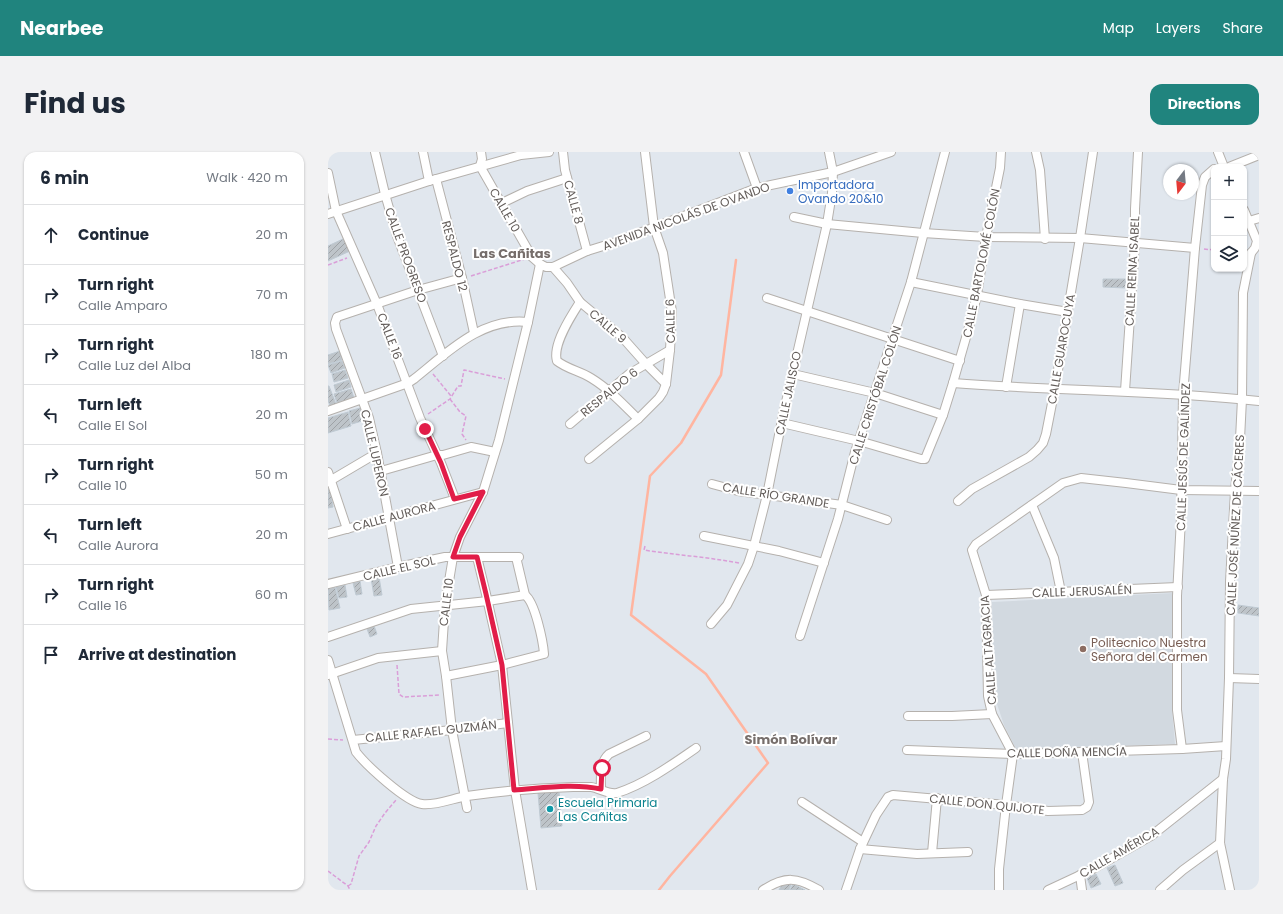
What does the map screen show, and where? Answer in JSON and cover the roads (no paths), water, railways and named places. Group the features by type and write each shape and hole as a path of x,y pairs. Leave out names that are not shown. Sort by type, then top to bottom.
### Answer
{"street":[{"name":"CALLE PROGRESO","path":"375,152 397,236 443,356"},
{"name":"RESPALDO 12","path":"423,152 462,278 474,333"},
{"path":"480,166 482,159 481,152"},
{"path":"332,212 385,194 521,153 549,152"},
{"name":"CALLE 8","path":"563,152 567,178 587,251"},
{"name":"CALLE 6","path":"589,459 638,419 659,398 666,384 672,312 663,253 654,227 646,152"},
{"path":"744,152 757,188"},
{"name":"CALLE JALISCO","path":"711,624 727,605 748,564 767,495 806,311 827,224 832,193 833,172 828,152"},
{"name":"AVENIDA NICOLÁS DE OVANDO","path":"553,267 587,251 757,188 833,172 891,152"},
{"name":"CALLE CRISTÓBAL COLÓN","path":"800,636 824,564 859,441 910,282 945,152"},
{"name":"CALLE BARTOLOMÉ COLÓN","path":"782,423 859,441 921,460 924,459 943,415 960,361 977,295 986,237 1000,168 1001,152"},
{"path":"1036,152 1040,170 1045,238"},
{"name":"CALLE GUAROCUYA","path":"958,501 972,489 1029,457 1043,443 1055,388 1093,152"},
{"name":"CALLE REINA ISABEL","path":"1125,391 1135,242 1138,152"},
{"path":"1218,152 1222,164"},
{"path":"1230,164 1259,155"},
{"name":"CALLE 10","path":"480,166 532,257 540,264 553,267"},
{"name":"CALLE JESÚS DE GALÍNDEZ","path":"1182,749 1178,710 1178,587 1181,518 1183,395 1195,248 1202,186 1205,177 1211,172"},
{"name":"CALLE 16","path":"328,173 332,212 356,254 408,383 420,418 441,463 454,499"},
{"path":"502,203 527,191 567,178"},
{"path":"794,217 827,224 986,237 1080,238 1195,248"},
{"path":"1247,217 1249,221 1259,218"},
{"name":"CALLE JOSÉ NÚÑEZ DE CÁCERES","path":"1230,890 1220,843 1230,678 1230,582 1242,399 1243,293 1250,253 1255,248 1257,241 1249,221"},
{"path":"1250,253 1259,258"},
{"name":"CALLE 10","path":"467,808 452,730 442,651 445,605 453,557 460,537 483,492 495,452 514,383 540,264"},
{"name":"CALLE 9","path":"553,267 567,283 580,302 622,337 666,384"},
{"path":"377,304 418,290 462,278"},
{"path":"910,282 1068,312"},
{"path":"767,298 960,361"},
{"path":"580,302 564,328 556,353 557,362 561,365 581,372 610,391 638,419"},
{"name":"CALLE LUPERON","path":"377,304 337,317 335,320 336,329 369,418 390,517 398,567"},
{"path":"1006,387 1020,304"},
{"path":"328,412 408,383 474,333 499,324 519,321 528,322"},
{"name":"RESPALDO 6","path":"570,424 629,374 670,350"},
{"path":"793,374 875,393 943,415"},
{"path":"953,383 1006,387 1125,391 1259,401"},
{"path":"381,471 471,447 495,452"},
{"path":"329,481 377,453"},
{"path":"328,472 329,481 347,529"},
{"name":"CALLE ALTAGRACIA","path":"1013,754 992,714 988,696 986,595 972,550 973,547 1063,483 1081,478 1126,482 1181,490 1259,491"},
{"name":"CALLE RÍO GRANDE","path":"712,484 738,491 842,505 887,520"},
{"name":"CALLE AURORA","path":"328,534 483,492"},
{"path":"1032,505 1054,558 1061,592"},
{"path":"704,536 779,551 824,564"},
{"name":"CALLE EL SOL","path":"328,584 445,557 518,557 525,595"},
{"path":"477,557 502,665 514,790 532,890"},
{"name":"CALLE JERUSALÉN","path":"986,595 1178,587"},
{"path":"328,637 411,609 488,601 525,595 528,597 534,612 544,654 502,665 446,676"},
{"path":"330,674 378,658 442,651"},
{"path":"328,660 330,674 356,752 402,794 423,805 465,796 514,790 591,787 616,793 664,770 696,748"},
{"path":"1230,678 1259,679"},
{"path":"908,716 992,714"},
{"name":"CALLE RAFAEL GUZMÁN","path":"353,740 508,723"},
{"path":"601,789 602,763 604,758 608,754 646,736"},
{"name":"CALLE DOÑA MENCÍA","path":"907,750 1013,754 1182,749 1226,746"},
{"name":"CALLE DON QUIJOTE","path":"862,846 884,801 893,795 1006,805 1048,811 1082,810 1087,807 1088,802 1082,752"},
{"path":"999,890 999,869 1013,754"},
{"name":"CALLE AMÉRICA","path":"1048,890 1080,875 1151,836 1223,778"},
{"path":"932,853 937,798"},
{"path":"802,802 862,846 917,854 968,852"},
{"path":"1161,890 1183,870 1220,843"},
{"path":"846,890 862,846"},
{"path":"1080,875 1082,890"},
{"path":"763,890 783,880 791,879 808,884 819,890"}],"waterway":[{"path":"659,890 768,763 706,674 631,615 650,476 681,443 721,375 736,260"}],"place":[{"name":"Importadora Ovando 20&10","path":"790,191"},
{"name":"Politecnico Nuestra Señora del Carmen","path":"1083,649"},
{"name":"Escuela Primaria Las Cañitas","path":"550,809"}],"district":[{"name":"Las Cañitas","path":"512,253"},
{"name":"Simón Bolívar","path":"791,739"}]}
